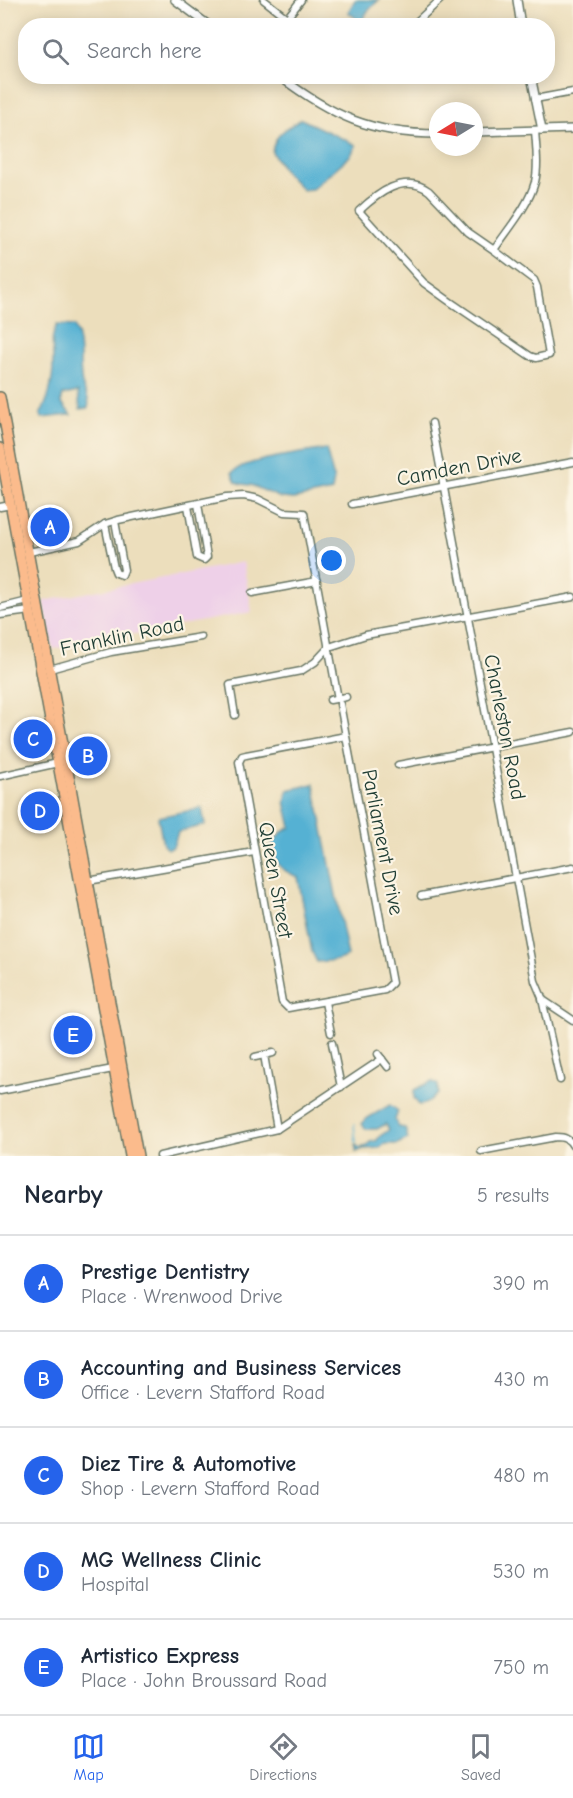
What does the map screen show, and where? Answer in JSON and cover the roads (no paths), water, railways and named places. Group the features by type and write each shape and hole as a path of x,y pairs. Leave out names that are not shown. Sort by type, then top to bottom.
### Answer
{"main road":[{"path":"0,397 128,1102 134,1156"},
{"path":"0,439 4,447 7,467 14,474"},
{"path":"0,448 30,611 47,674 53,687"},
{"path":"11,506 17,509 23,540 29,552"},
{"path":"28,601 34,608 58,763 113,1069 123,1120 134,1156"},
{"path":"58,763 62,765 66,784 72,791"},
{"path":"71,834 78,857 85,865"},
{"path":"113,1069 118,1071 123,1095 128,1102"}],"street":[{"path":"176,0 200,18"},
{"path":"264,0 287,18 301,0"},
{"path":"421,18 440,0"},
{"path":"517,0 520,18"},
{"path":"290,84 322,106 358,123 401,132 429,134"},
{"path":"495,250 528,199 535,182 538,130 532,84"},
{"path":"535,99 573,92"},
{"path":"483,132 573,129"},
{"path":"397,185 421,186 429,191 468,232 495,250 534,280 549,355 530,356 448,301 414,273 359,211 386,188 397,185"},
{"name":"Charleston Road","path":"432,423 535,981 542,999 560,1080"},
{"name":"Camden Drive","path":"352,504 573,462"},
{"name":"Parliament Drive","path":"198,504 244,496 258,499 284,512 304,513 392,976 391,986 385,990 325,1002"},
{"path":"29,552 80,541 105,524 115,521 188,506 198,504 207,557 204,560 197,557 188,506"},
{"path":"0,507 11,506"},
{"path":"105,524 114,568 116,573 122,575 124,570 115,521"},
{"path":"252,593 317,581"},
{"path":"235,715 230,685 301,671 315,662 328,647 366,635 573,597"},
{"path":"0,608 28,601"},
{"path":"0,615 30,611"},
{"name":"Franklin Road","path":"50,669 111,652 201,637"},
{"path":"330,700 339,701 346,697"},
{"path":"398,765 573,732"},
{"name":"Queen Street","path":"325,1002 292,1008 284,1006 282,1002 239,766 240,759 246,755 346,735"},
{"path":"0,776 58,763"},
{"path":"88,881 254,852"},
{"path":"421,896 573,867"},
{"path":"542,999 573,1020"},
{"path":"325,1002 331,1033"},
{"path":"332,1042 341,1087"},
{"path":"255,1057 273,1053"},
{"path":"264,1055 277,1130"},
{"path":"160,1156 277,1130 341,1087 380,1057 388,1067"},
{"path":"0,1091 113,1069"},
{"path":"481,1151 556,1137 564,1137 573,1146"}],"water":[{"path":"355,0 379,0 363,18 356,18 348,12"},
{"path":"301,119 356,145 351,155 312,189 303,190 285,172 272,152 279,136"},
{"path":"57,325 74,326 77,333 82,384 89,404 88,408 80,409 78,392 63,395 61,402 71,415 42,418 40,415 51,383 52,339"},
{"path":"326,449 334,479 332,491 294,499 281,498 251,485 236,482 232,473 238,468 261,460"},
{"path":"314,784 348,956 338,960 317,962 312,952 298,877 279,866 271,845 282,832 291,827 285,802 288,790"},
{"path":"202,808 205,825 178,832 173,847 167,849 163,845 158,817"},
{"path":"432,1081 438,1085 438,1094 425,1104 419,1105 414,1098 414,1090"},
{"path":"390,1105 398,1111 395,1120 398,1127 405,1128 408,1139 397,1144 385,1144 379,1148 356,1152 356,1145 360,1148 367,1146 389,1130 386,1124 377,1129 366,1129 362,1124 366,1119"}],"waterway":[{"path":"354,1125 356,1142"}],"place":[{"name":"Prestige Dentistry","path":"50,527"},
{"name":"Diez Tire & Automotive","path":"33,739"},
{"name":"Accounting and Business Services","path":"88,756"},
{"name":"MG Wellness Clinic","path":"40,811"},
{"name":"Artistico Express","path":"73,1035"}]}
